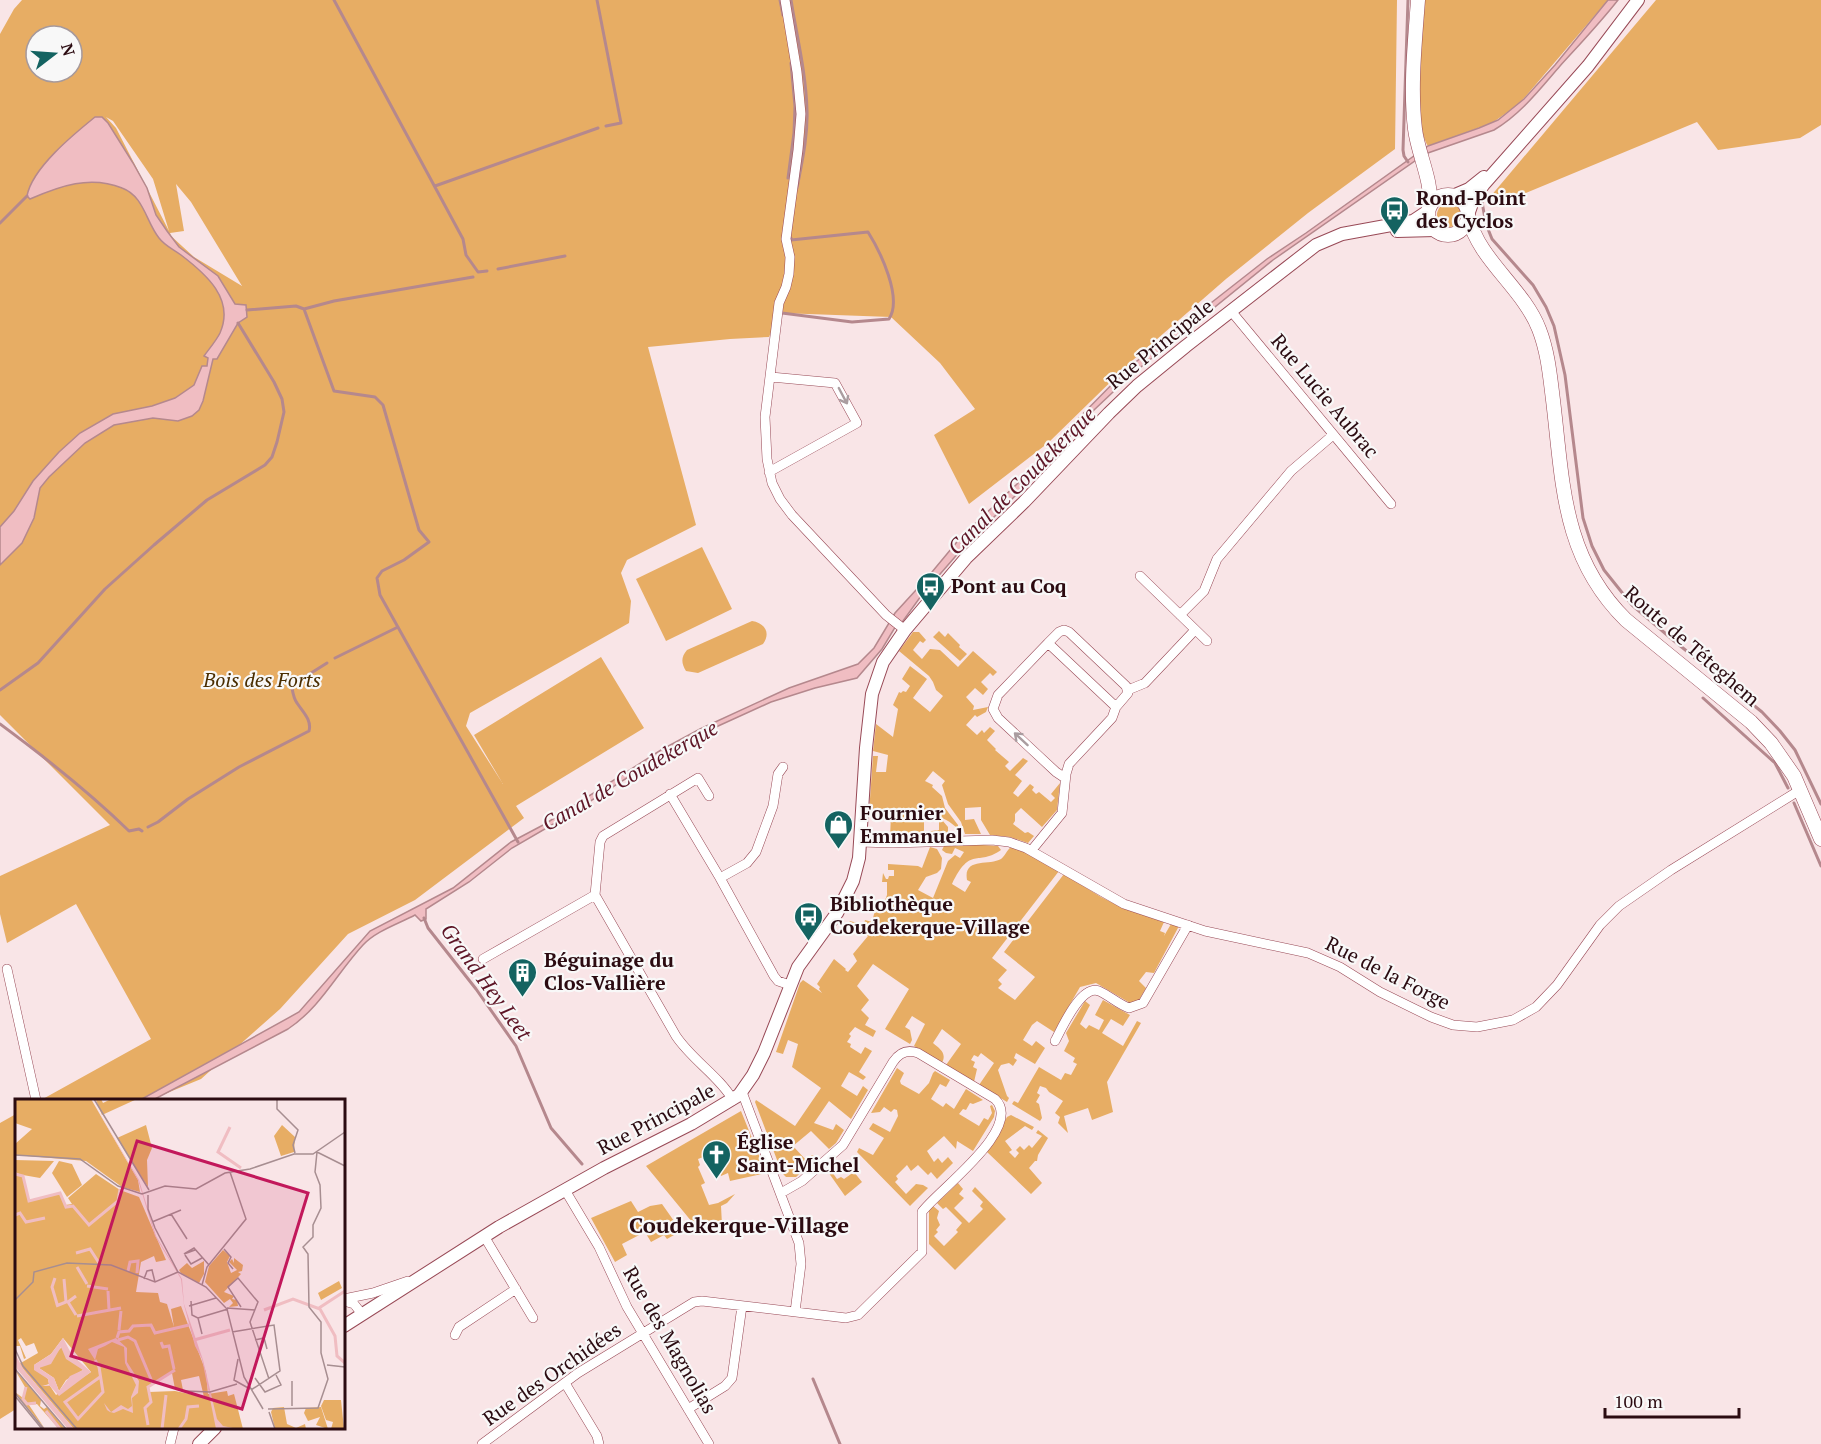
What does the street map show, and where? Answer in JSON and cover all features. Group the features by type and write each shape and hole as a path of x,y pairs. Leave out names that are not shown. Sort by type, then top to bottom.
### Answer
{"main road":[{"path":"1418,0 1414,99 1418,143 1430,194 1430,224 1443,235 1452,235 1464,229 1469,215 1464,202 1439,187 1423,162"},
{"path":"1429,208 1438,197 1452,195"},
{"name":"Route de Téteghem","path":"1469,215 1475,237 1528,305 1544,345 1567,510 1578,550 1589,572 1609,602 1626,620 1756,728 1783,759 1800,790 1821,839"},
{"name":"Route de Téteghem","path":"1452,235 1467,242 1501,271"}],"street":[{"path":"785,0 798,79 800,127 786,239 790,256 789,274 779,303 765,423 769,472 774,488 786,508 888,617 903,628"},
{"path":"1469,215 1477,194 1503,161 1588,66 1638,0"},
{"path":"1452,195 1473,186 1503,161"},
{"name":"Rue Principale","path":"345,1325 484,1236 737,1096 764,1053 798,967 848,894 858,865 867,738 874,688 883,662 903,628 966,558 1024,502 1122,400 1158,368 1312,248 1331,238 1413,221 1429,208"},
{"name":"Rue Principale","path":"1296,261 1354,238 1402,230 1435,230"},
{"name":"Rue Lucie Aubrac","path":"1231,311 1391,504"},
{"path":"769,472 857,423 834,382 771,377"},
{"path":"1180,615 1204,591 1217,559 1291,471 1333,435"},
{"path":"1140,576 1207,641"},
{"path":"1031,851 1062,813 1065,778 1069,764 1112,718 1116,707 1128,690 1145,683 1195,630"},
{"path":"1065,778 998,718 993,708 998,695 1059,632 1066,631 1128,690"},
{"path":"1048,643 1116,707"},
{"path":"720,878 747,862 756,852 774,802 778,774 783,767"},
{"path":"709,796 698,778 602,839 595,895 676,1036 690,1054 724,1088 737,1096 782,1193 798,1237 801,1253 795,1312"},
{"name":"Rue de la Forge","path":"860,842 998,840 1009,842 1031,851 1112,899 1188,925 1314,956 1346,970 1393,999 1449,1024 1470,1027 1499,1024 1525,1014 1545,999 1600,925 1626,901 1800,790"},
{"path":"670,794 774,976 778,981 790,985"},
{"path":"483,959 595,895"},
{"path":"1055,1041 1081,997 1088,991 1100,992 1129,1008 1143,1003 1188,925"},
{"path":"7,969 36,1099"},
{"name":"Rue des Orchidées","path":"482,1444 565,1383 694,1302 705,1301 852,1318 858,1315 922,1252 924,1210 981,1152 1001,1121 1001,1108 995,1099 918,1053 903,1052 893,1062 843,1145 802,1181 782,1193"},
{"name":"Rue des Magnolias","path":"565,1190 599,1247 623,1301 710,1444"},
{"path":"484,1236 533,1318"},
{"path":"345,1300 421,1276"},
{"path":"455,1335 459,1327 516,1289"},
{"path":"356,1297 364,1300 366,1311"},
{"path":"345,1300 366,1311"},
{"path":"688,1409 725,1386 732,1378 742,1306"},
{"path":"565,1383 597,1436 599,1444"},
{"path":"170,1444 174,1429"},
{"path":"189,1444 204,1429"},
{"path":"200,1444 214,1429"}],"green space":[{"name":"Bois des Forts","path":"22,0 1397,0 1395,149 1308,213 1226,279 1133,360 1048,443 969,504 934,435 975,409 940,363 891,317 780,313 769,337 648,347 696,525 627,560 621,573 631,601 629,623 470,713 466,726 503,784 474,735 601,657 644,728 516,806 524,818 415,900 348,934 280,1009 201,1079 152,1099 43,1099 151,1039 76,904 7,943 0,914 0,876 110,825 0,715 0,34 14,9","holes":["106,117 113,121 153,179 169,231 116,128","176,184 191,202 242,286 194,257 171,236 170,233 184,231"]},
{"path":"1424,0 1608,0 1519,104 1492,123 1428,146 1423,134 1419,97"},
{"path":"1656,0 1821,0 1821,125 1800,138 1718,150 1697,122 1497,205 1490,197"},
{"path":"1449,203 1454,204 1460,210 1460,220 1454,226 1449,227 1444,226 1438,220 1437,215 1438,210 1444,204"},
{"path":"702,547 732,609 666,641 636,579"},
{"path":"752,621 765,629 766,636 763,644 698,673 686,671 682,660 687,650"},
{"path":"939,631 945,637 948,633 967,654 960,661 933,637"},
{"path":"913,632 919,632 926,640 923,643 920,641 913,650 922,659 930,649 940,650 958,667 973,651 997,672 993,676 990,673 981,682 988,689 983,695 975,688 966,697 974,706 973,710 988,707 986,712 977,717 975,715 966,725 977,735 982,730 984,733 990,727 995,731 987,740 1009,762 1005,766 1010,771 1023,758 1028,761 1015,775 1022,781 1013,793 1018,797 1030,784 1034,787 1032,790 1036,794 1039,792 1051,802 1055,798 1051,794 1060,783 1057,810 1042,827 1021,808 1015,814 1013,824 1025,833 1028,832 1034,836 1028,843 1010,837 990,835 981,820 981,807 965,808 965,820 974,819 981,834 965,834 961,822 948,804 942,785 945,781 933,771 925,781 933,785 932,787 942,796 945,808 958,825 958,836 956,837 956,827 948,821 938,817 924,816 924,832 939,830 939,820 942,820 948,827 948,836 890,838 891,814 869,813 873,756 878,756 876,772 886,772 888,755 873,751 876,724 893,737 898,709 893,705 899,692 906,692 910,686 902,679 910,666 927,679 913,698 930,712 943,696 936,690 929,676 899,651"},
{"path":"968,844 998,846 1001,850 964,865 952,884 965,892 971,882 967,880 969,868 973,865 1001,859 1011,847 1059,871 992,958 1007,970 998,980 1002,984 998,988 1015,1000 1035,977 1004,952 1064,874 1125,909 1164,922 1160,931 1165,933 1164,936 1171,924 1179,926 1154,973 1146,972 1139,981 1146,988 1139,1000 1130,1003 1096,983 1080,987 1054,1032 1037,1021 1032,1025 1023,1040 1032,1046 1036,1041 1045,1048 1035,1064 1016,1053 1014,1058 1017,1060 1013,1066 1009,1063 1001,1065 998,1070 1009,1098 1007,1102 979,1085 994,1063 981,1053 978,1057 974,1055 971,1060 975,1062 973,1067 977,1069 974,1082 946,1065 961,1044 942,1029 933,1043 943,1054 942,1063 914,1046 925,1024 912,1016 905,1027 910,1030 912,1040 910,1044 885,1029 909,989 873,964 857,986 869,1000 861,1010 869,1018 865,1025 876,1031 873,1037 855,1027 849,1034 851,1036 847,1042 851,1044 850,1047 861,1054 865,1047 872,1051 859,1072 866,1077 863,1080 849,1072 841,1086 857,1096 863,1086 868,1090 851,1119 829,1101 814,1123 833,1130 836,1124 844,1130 829,1149 811,1131 793,1146 806,1160 812,1155 817,1158 796,1177 786,1177 782,1173 755,1102 756,1100 795,1126 821,1088 792,1067 798,1044 788,1040 783,1054 776,1052 800,983 803,980 822,993 817,984 834,959 848,972 857,961 853,954 868,936 849,921 864,924 865,920 872,922 875,910 881,911 887,895 887,882 882,882 883,873 886,879 894,876 894,870 888,870 888,864 922,868 930,847 937,849 942,858 941,869 926,877 918,890 933,898 948,861 955,855 960,858 964,852 955,848 952,854 946,853 942,850 944,846"},
{"path":"1103,1000 1130,1015 1123,1026 1111,1019 1102,1033 1123,1046 1137,1021 1141,1023 1107,1082 1113,1112 1092,1120 1088,1108 1064,1116 1068,1133 1058,1123 1060,1117 1055,1113 1063,1101 1046,1088 1040,1086 1037,1093 1040,1095 1036,1102 1039,1104 1042,1118 1040,1121 1012,1104 1014,1101 1018,1103 1039,1067 1061,1080 1065,1073 1071,1075 1077,1064 1073,1062 1075,1058 1064,1051 1069,1041 1066,1033 1085,1001 1090,1005 1080,1024 1086,1029 1089,1025 1099,1030 1104,1020 1095,1015"},
{"path":"897,1068 904,1073 901,1084 919,1094 929,1083 935,1071 950,1080 946,1087 940,1084 931,1099 943,1107 946,1103 954,1109 966,1089 983,1100 970,1103 966,1110 963,1109 959,1114 979,1126 984,1118 988,1120 992,1113 990,1106 992,1105 995,1111 994,1117 973,1151 957,1141 956,1149 944,1136 927,1151 934,1162 938,1158 942,1163 948,1157 953,1163 937,1179 931,1172 928,1175 918,1165 911,1171 907,1165 896,1176 898,1179 895,1182 906,1194 916,1184 928,1188 910,1206 857,1152 859,1148 873,1155 884,1138 869,1129 873,1123 890,1132 898,1116 897,1110 894,1109 891,1112 884,1107 880,1112 871,1113"},
{"path":"741,1111 766,1173 730,1181 728,1173 721,1176 711,1154 698,1159 700,1165 698,1167 705,1183 701,1185 709,1205 735,1194 721,1206 722,1225 692,1222 646,1166"},
{"path":"15,1115 15,1410 0,1419 0,1123"},
{"path":"1011,1115 1034,1127 1032,1130 1025,1126 1005,1141 1012,1150 1009,1152 1015,1158 1019,1153 1016,1150 1020,1146 1024,1150 1029,1145 1032,1148 1042,1136 1036,1133 1038,1130 1048,1138 1037,1161 1029,1168 1042,1183 1031,1194 987,1152 1007,1117"},
{"path":"836,1162 838,1166 832,1172 837,1179 841,1177 844,1179 854,1172 862,1182 845,1196 826,1169"},
{"path":"958,1183 963,1189 959,1194 964,1198 954,1208 969,1223 983,1209 980,1206 983,1202 972,1191 975,1187 1006,1219 955,1270 929,1244 929,1210 933,1206 939,1211 937,1218 940,1225 934,1236 944,1246 958,1232 956,1230 962,1223 946,1207 943,1209 937,1203"},
{"path":"631,1201 638,1212 650,1206 662,1204 681,1231 667,1239 664,1235 651,1242 645,1232 622,1244 627,1255 615,1262 591,1218"}],"water":[{"name":"Canal de Coudekerque","path":"1608,0 1618,0 1537,92 1504,124 1494,130 1425,154 1273,260 1131,375 1094,410 1022,489 961,550 894,629 882,649 857,678 771,702 705,732 668,752 512,848 469,882 426,909 426,919 421,921 415,915 374,936 363,945 310,1011 288,1029 155,1099 142,1099 299,1012 370,931 453,888 511,842 545,824 661,750 700,729 789,688 858,664 874,648 895,613 961,537 1017,484 1128,368 1267,259 1428,146 1498,120 1524,99"},
{"path":"95,117 102,117 108,123 147,188 156,215 179,247 218,276 235,304 246,305 247,317 238,323 217,359 213,359 199,410 192,416 178,421 153,418 114,425 85,443 40,488 34,518 22,543 0,565 0,527 14,511 33,481 59,452 80,433 113,414 152,406 175,398 194,385 202,366 207,366 208,358 204,356 220,333 224,321 224,309 216,288 200,270 161,241 140,203 129,192 110,184 87,182 64,186 30,199 27,196 30,185 45,163"}],"waterway":[{"path":"334,0 463,239 466,255 478,272 487,271"},
{"path":"597,0 621,123 606,126"},
{"path":"780,0 783,15"},
{"path":"791,0 803,69 807,110 806,139 797,188"},
{"path":"1408,0 1403,150 1408,162"},
{"path":"788,178 795,106 791,63"},
{"path":"435,186 598,128"},
{"path":"0,223 27,196"},
{"path":"1482,202 1486,224 1492,239 1533,285 1554,326 1565,375 1583,518 1592,546 1604,570 1632,605 1762,712 1780,731 1795,750 1821,804"},
{"path":"782,313 852,322 889,319 893,310 892,287 868,232 791,240 791,238"},
{"path":"498,269 565,256"},
{"path":"304,309 334,301 473,277"},
{"path":"247,310 296,306 304,309 334,391 375,397 383,405 419,530 429,542 404,560 382,571 377,578 380,595 518,842"},
{"path":"0,690 38,663 105,589 154,545 207,500 265,465 272,457 284,412 282,399 238,323"},
{"path":"335,658 398,627"},
{"path":"148,827 239,767 309,731 308,720 295,700 292,688 300,680 327,663"},
{"path":"1703,698 1775,763 1788,788"},
{"path":"0,724 67,776 129,831 139,829 142,831"},
{"path":"1794,803 1821,866"},
{"name":"Grand Hey Leet","path":"424,918 428,928 476,989 516,1046 551,1128 582,1164"},
{"name":"Grand Hey Leet","path":"813,1379 840,1444"}],"place":[{"name":"Rond-Point des Cyclos","path":"1395,236"},
{"name":"Pont au Coq","path":"930,612"},
{"name":"Fournier Emmanuel","path":"839,850"},
{"name":"Bibliothèque Coudekerque-Village","path":"809,942"},
{"name":"Béguinage du Clos-Vallière","path":"523,998"},
{"name":"Église Saint-Michel","path":"716,1180"}],"district":[{"name":"Coudekerque-Village","path":"739,1225"}]}
